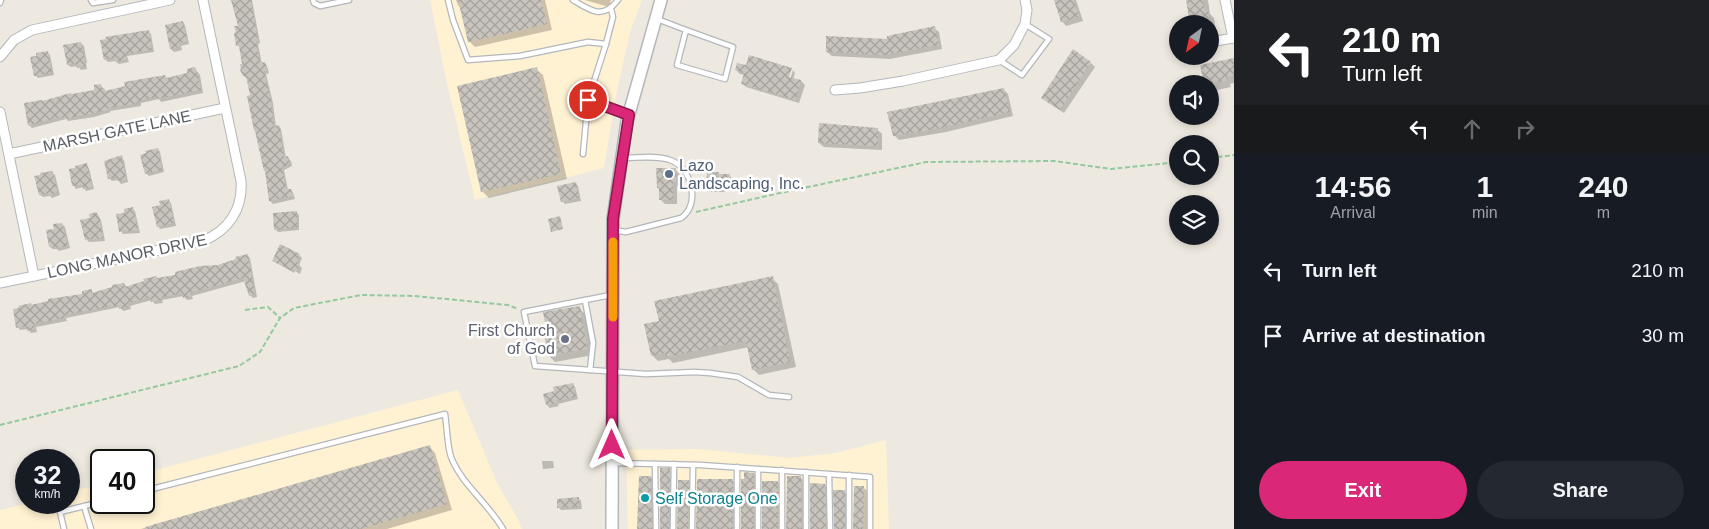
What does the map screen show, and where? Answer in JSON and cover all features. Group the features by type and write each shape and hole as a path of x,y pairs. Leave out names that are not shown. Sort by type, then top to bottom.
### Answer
{"street":[{"path":"0,57 14,40 32,30 170,0"},
{"name":"LONG MANOR DRIVE","path":"0,283 203,241 223,230 231,222 236,212 241,190 203,0"},
{"path":"612,529 613,230 621,158 629,115 661,0"},
{"path":"835,90 903,81 999,60 1014,44 1025,24 1027,10 1025,0"},
{"path":"1219,40 1234,38 1225,0"},
{"name":"MARSH GATE LANE","path":"9,154 225,108"},
{"path":"0,112 34,276"}],"lane":[{"path":"91,0 94,3 113,0"},
{"path":"313,0 314,3 320,6 349,0"},
{"path":"448,0 453,20 468,60 520,56 588,42 606,44"},
{"path":"573,0 596,12 606,12 618,0"},
{"path":"583,154 588,100 613,17 611,9"},
{"path":"655,19 734,47 725,79 677,66 686,30"},
{"path":"999,60 1022,75 1049,39 1025,24"},
{"path":"588,100 629,115"},
{"path":"613,230 626,232 681,218 686,215 692,206 693,198 682,166 673,161 666,158 621,158"},
{"path":"613,295 524,312 535,366 646,374 710,373 738,377 769,395 789,397"},
{"path":"585,300 593,343 590,370"},
{"path":"155,488 445,414 450,456 469,488 496,518 503,529"},
{"path":"612,463 737,467 870,477 870,529"},
{"path":"655,464 656,529"},
{"path":"673,529 674,464"},
{"path":"692,529 693,465"},
{"path":"737,467 737,529"},
{"path":"758,469 758,529"},
{"path":"782,470 782,529"},
{"path":"806,472 806,529"},
{"path":"829,474 830,529"},
{"path":"849,475 849,529"},
{"path":"64,529 60,512 90,505"},
{"path":"84,506 91,529"}],"path":[{"path":"1219,156 1234,154"},
{"path":"686,215 926,162 1054,161 1111,169 1169,163"},
{"path":"0,425 239,366 260,352 280,318 294,308 361,295 415,296 508,305 524,312"},
{"path":"245,310 268,307 280,318"}],"shaded area":[{"path":"430,0 642,0 630,32 616,96 604,168 475,200 446,79"},
{"path":"458,390 497,483 522,529 0,529 0,510 15,506 15,514 80,514 80,489 90,487 90,514 155,514 155,470"},
{"path":"886,440 889,529 628,529 626,450 697,449 789,458 836,453"}],"building":[{"path":"231,0 251,0 260,63 265,62 267,71 264,71 271,99 274,126 279,125 284,157 288,156 290,164 282,167 286,189 291,189 293,196 269,201 265,171 247,96 250,95 246,76 243,76 240,70 240,64 242,64 239,46 236,46 234,33 236,32 234,26 238,26"},
{"path":"458,0 541,0 547,24 468,42"},
{"path":"1054,0 1074,0 1079,17 1061,22"},
{"path":"1186,0 1203,0 1205,11 1208,10 1209,15 1188,15"},
{"path":"183,21 187,41 179,43 180,47 170,49 165,25"},
{"path":"935,26 939,45 885,55 826,52 826,36 887,39 887,36"},
{"path":"149,30 152,50 125,54 127,59 115,62 114,58 104,60 100,40 106,39 105,37"},
{"path":"81,42 85,66 77,68 76,63 67,65 63,45"},
{"path":"1073,49 1091,62 1060,110 1041,98"},
{"path":"48,51 52,73 34,76 30,57 36,56 36,53"},
{"path":"749,55 792,68 789,77 801,80 796,100 741,84 744,73 735,70 737,63 746,65"},
{"path":"1234,58 1234,76 1225,78 1226,81 1219,82 1219,75 1202,75 1200,65 1219,65 1219,61"},
{"path":"195,67 201,90 157,99 157,97 139,101 139,103 108,108 108,110 64,119 63,116 28,126 24,103 43,101 70,93 94,90 94,85 101,84 105,91 125,86 124,82 165,75 166,78 187,73 187,69"},
{"path":"537,67 561,174 481,192 457,86"},
{"path":"1004,88 1010,112 941,128 893,136 887,112"},
{"path":"819,123 878,128 878,146 818,143"},
{"path":"158,148 162,170 145,174 140,155 146,153 145,151"},
{"path":"122,155 126,180 117,181 116,177 108,179 104,161"},
{"path":"87,163 92,187 83,189 82,185 72,186 69,169"},
{"path":"656,168 676,168 676,182 673,182 673,200 659,200"},
{"path":"52,171 58,192 49,196 48,193 39,195 34,176"},
{"path":"707,172 730,174 730,185 723,185 723,189 706,190"},
{"path":"576,182 579,198 561,202 557,186"},
{"path":"169,199 174,223 157,227 152,207 160,205 159,201"},
{"path":"133,207 138,230 119,232 116,214 124,213 124,209"},
{"path":"297,211 297,228 274,230 273,213"},
{"path":"96,212 99,216 103,238 85,240 80,220 90,218 89,214"},
{"path":"560,216 563,229 551,232 548,219"},
{"path":"62,223 68,246 49,247 46,230 54,229 53,224"},
{"path":"280,244 300,254 297,262 300,265 297,272 272,261"},
{"path":"248,254 255,294 249,296 243,278 190,293 191,297 183,298 182,293 151,302 150,297 128,303 129,307 119,309 119,305 64,315 65,318 34,324 35,329 27,331 26,326 16,328 13,309 19,308 18,306 31,303 32,305 48,301 48,299 82,294 82,291 92,289 92,293 112,287 112,285 124,283 125,287 144,281 143,279 175,275 175,272 200,266 218,265 236,259 235,257"},
{"path":"773,276 790,362 752,370 746,341 666,357 665,353 651,356 644,324 659,321 654,301"},
{"name":"First Church of God","path":"580,306 587,349 548,356 543,328 546,328 543,312"},
{"path":"573,383 576,397 546,405 543,394 554,391 553,387"},
{"path":"430,445 447,504 361,529 145,529 145,527"},
{"path":"660,468 670,468 669,529 660,529"},
{"path":"744,472 754,473 754,529 741,529 741,479 744,479"},
{"name":"Self Storage One","path":"639,476 651,476 652,529 637,529"},
{"path":"787,476 801,476 802,529 786,529"},
{"path":"698,479 733,479 733,529 696,529"},
{"path":"678,480 689,480 688,529 677,529"},
{"path":"762,481 778,481 778,529 762,529"},
{"path":"810,483 825,484 826,529 810,529"},
{"path":"854,486 864,486 863,529 853,529"},
{"path":"833,490 845,490 845,529 834,529"},
{"path":"579,497 579,507 557,508 557,499"}],"slow traffic":[{"path":"613,242 613,317"}],"place":[{"name":"Lazo Landscaping, Inc.","path":"669,174"},
{"name":"First Church of God","path":"565,339"},
{"name":"Self Storage One","path":"645,498"}],"route":[{"path":"588,100 629,115 613,219 612,445"}]}
